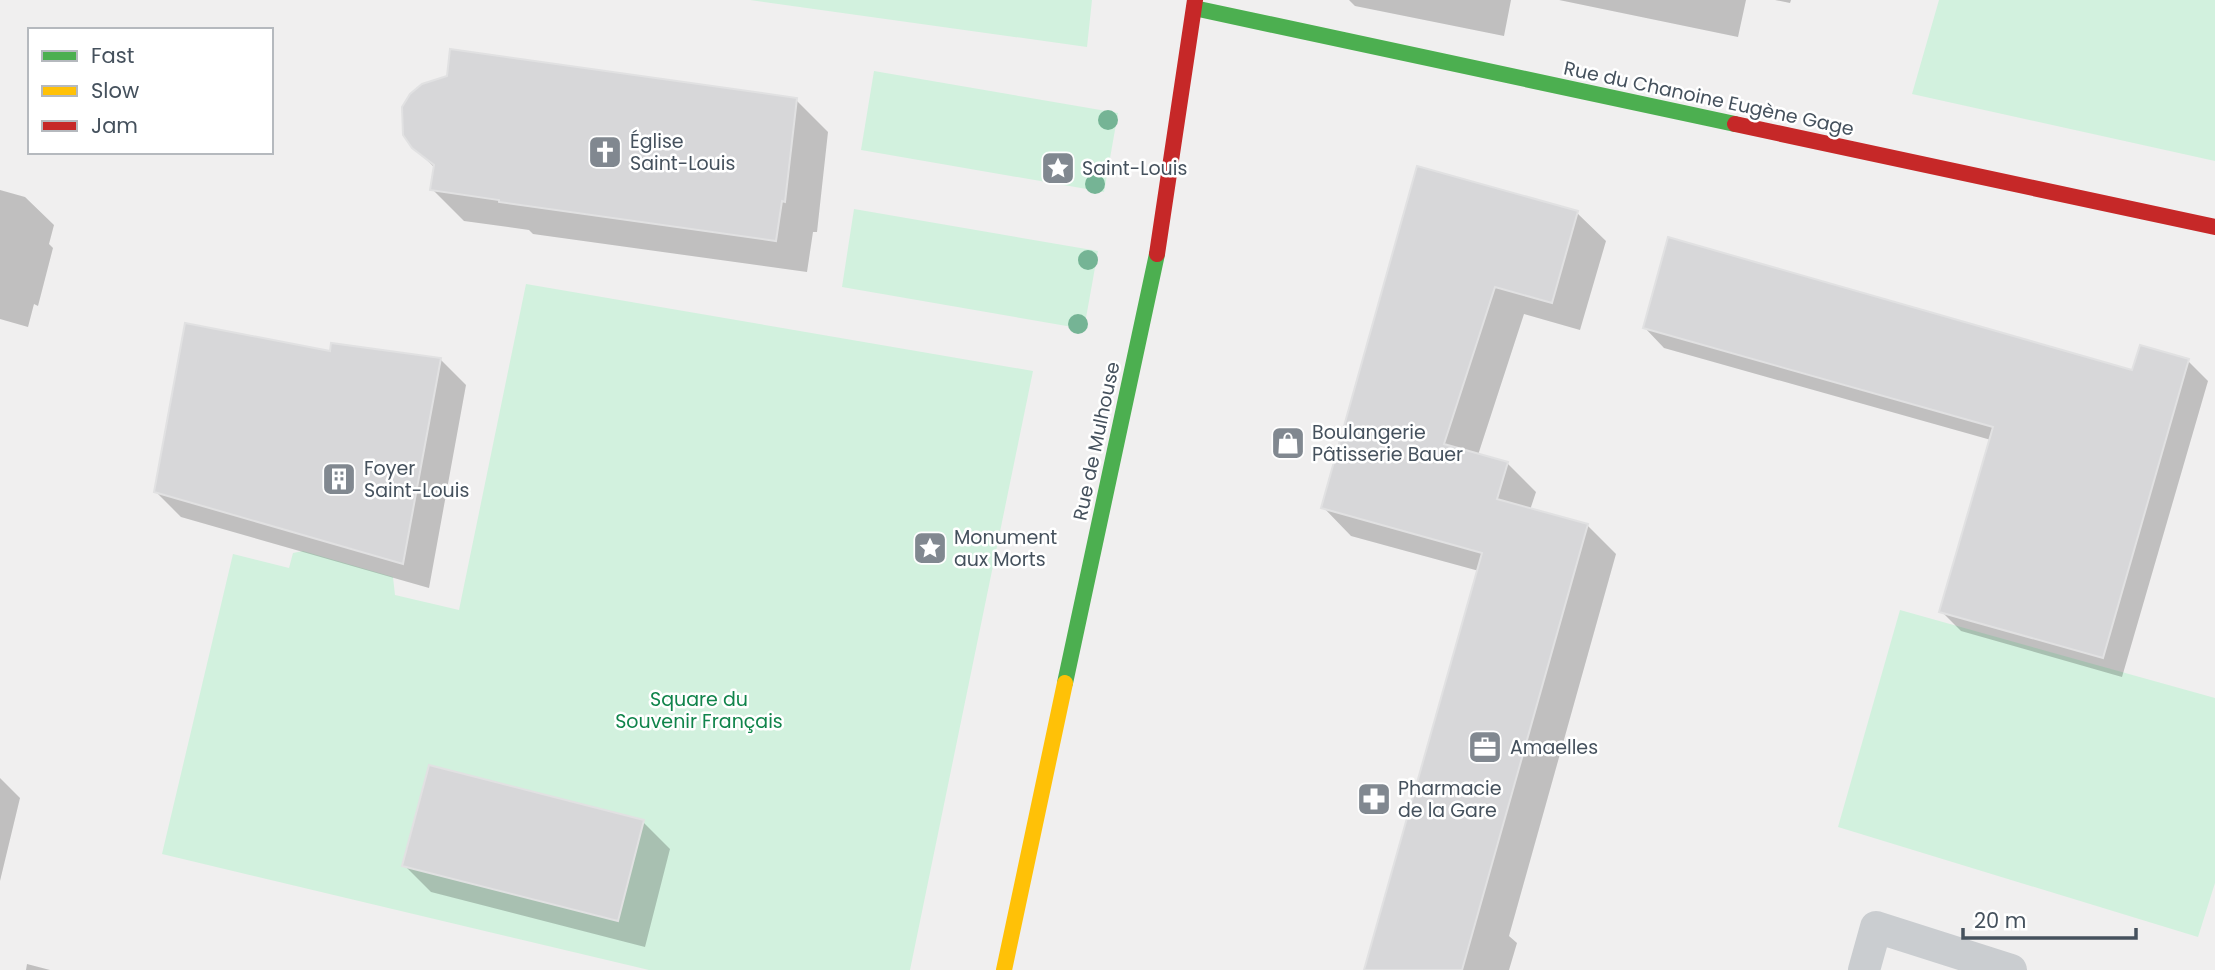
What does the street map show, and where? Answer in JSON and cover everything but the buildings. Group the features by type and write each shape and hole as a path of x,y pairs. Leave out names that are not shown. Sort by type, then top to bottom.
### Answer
{"street":[{"name":"Rue du Chanoine Eugène Gage","path":"1194,4 2215,227"},
{"name":"Rue de Mulhouse","path":"1004,970 1164,222 1194,4"}],"lane":[{"path":"1864,970 1876,927 2011,970"}],"green space":[{"path":"750,0 1092,0 1087,47"},
{"path":"1939,0 2215,0 2215,161 1912,94"},
{"path":"874,71 1118,113 1104,192 861,150"},
{"path":"854,209 1098,251 1084,329 842,287"},
{"name":"Square du Souvenir Français","path":"526,284 1033,371 910,970 649,970 162,854 233,554 289,568 293,553 303,551 393,577 395,595 459,610"},
{"path":"1900,610 2215,698 2215,883 2198,937 1838,827"}],"traffic: fast":[{"path":"1194,8 1735,124"},
{"path":"1065,683 1157,254"}],"traffic: slow":[{"path":"1004,970 1065,683"}],"traffic: jam":[{"path":"1157,254 1195,0"},
{"path":"1735,124 2215,227"}],"place":[{"name":"Église Saint-Louis","path":"605,152"},
{"name":"Saint-Louis","path":"1058,168"},
{"name":"Boulangerie Pâtisserie Bauer","path":"1288,443"},
{"name":"Foyer Saint-Louis","path":"339,479"},
{"name":"Monument aux Morts","path":"930,548"},
{"name":"Amaelles","path":"1485,747"},
{"name":"Pharmacie de la Gare","path":"1374,799"}]}
